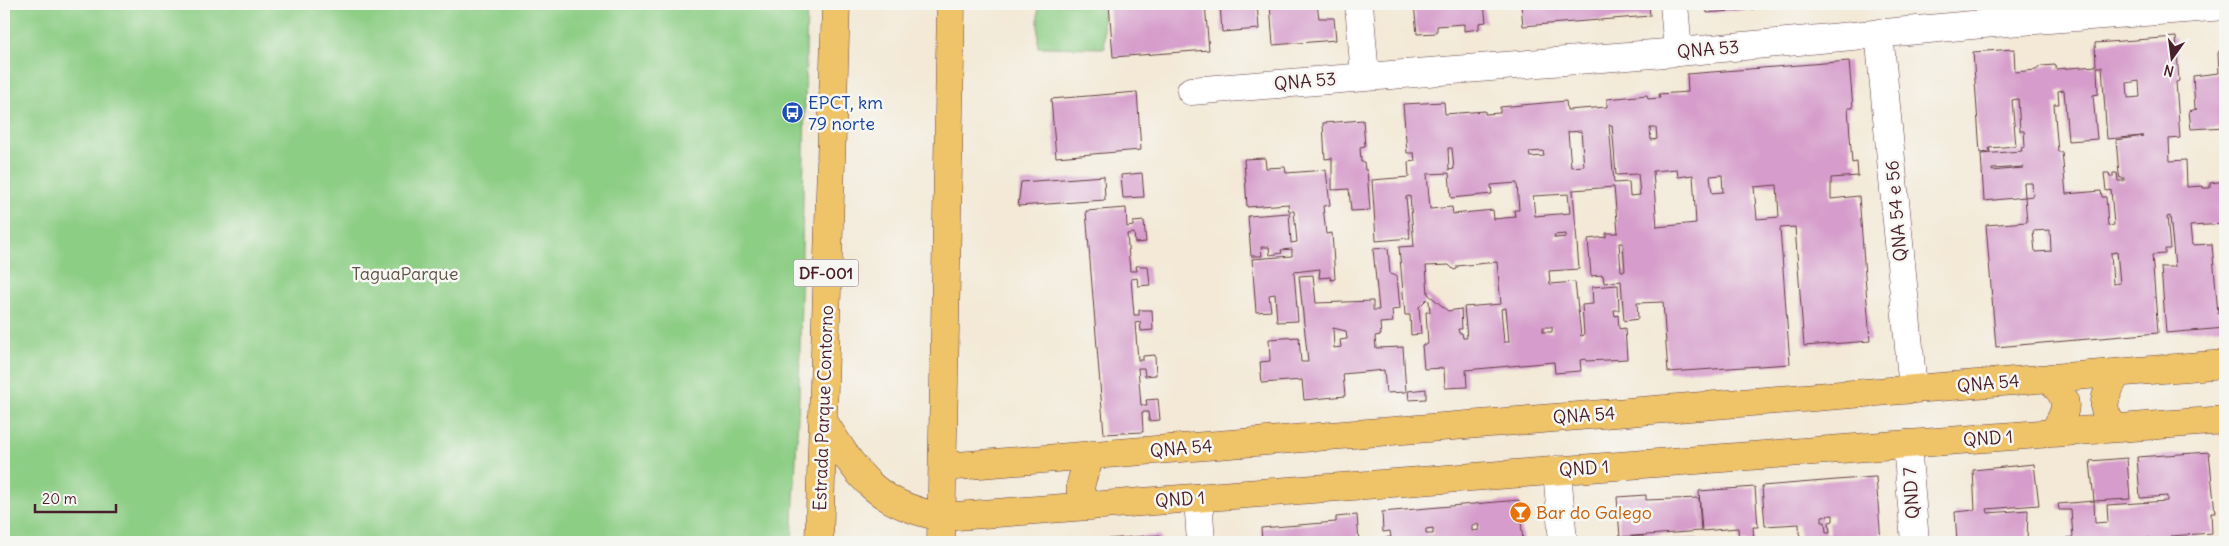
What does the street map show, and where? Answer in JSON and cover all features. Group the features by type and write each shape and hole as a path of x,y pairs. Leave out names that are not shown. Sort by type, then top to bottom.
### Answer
{"main road":[{"name":"Estrada Parque Contorno","path":"819,542 836,4"},
{"path":"942,530 951,4"},
{"name":"QNA 54","path":"944,467 2225,364"},
{"path":"2116,428 2106,415 2104,403 2117,373"},
{"path":"2049,378 2064,398 2064,414 2053,433"},
{"name":"QND 1","path":"822,419 852,467 882,495 892,502 917,513 942,530 1092,506 2225,420"},
{"path":"1091,455 1081,491 1082,497 1092,506"}],"street":[{"path":"1359,4 1364,76"},
{"path":"1674,4 1678,52"},
{"name":"QNA 53","path":"1191,91 1678,52 1879,33 1993,13 2225,6"},
{"name":"QNA 54 e 56","path":"1879,33 1912,389"},
{"name":"QND 7","path":"1908,444 1915,542"},
{"path":"1558,470 1563,542"},
{"path":"1198,498 1201,542"}],"green space":[{"name":"TaguaParque","path":"4,4 807,4 799,396 792,542 4,542"},
{"path":"1038,4 1102,4 1105,48 1038,47"}],"building":[{"path":"1109,4 1205,4 1209,50 1113,57"},
{"path":"1220,4 1257,4 1259,29 1222,32"},
{"path":"1270,4 1317,4 1319,18 1334,18 1336,40 1273,45"},
{"path":"1414,4 1484,4 1486,22 1479,23 1479,29 1464,31 1464,24 1437,26 1437,33 1417,34"},
{"path":"1521,4 1649,4 1650,16 1523,26"},
{"path":"1706,4 1754,4 1754,9 1707,13"},
{"path":"2176,37 2179,81 2176,82 2180,138 2169,139 2170,161 2186,160 2187,187 2203,186 2203,188 2210,188 2210,183 2225,181 2225,224 2190,226 2192,245 2212,244 2218,314 2225,313 2225,328 2166,333 2161,267 2175,267 2170,216 2167,217 2170,249 2165,249 2165,254 2152,255 2158,333 1996,347 1986,225 2027,222 2025,197 1984,201 1981,154 2022,151 2021,148 2025,147 2024,131 2020,131 2018,99 2012,100 2016,146 1989,148 1990,152 1980,153 1973,52 2014,49 2015,72 2036,70 2041,66 2055,65 2056,69 2096,66 2095,43","holes":["2097,67 2102,67 2107,139 2143,136 2116,140 2119,174 2120,178 2124,178 2124,181 2118,181 2117,173 2113,173 2113,177 2110,177 2109,173 2104,173 2106,191 2111,190 2114,225 2108,226 2106,197 2102,197 2101,191 2066,194 2062,152 2058,152 2054,104 2059,104 2058,91 2064,90 2068,141 2097,139 2093,95 2098,94","2139,81 2140,97 2128,98 2127,83","2023,167 1992,171 1992,169","2024,183 2032,183 2033,196 2025,197","2050,230 2051,251 2035,252 2033,231","2117,252 2120,283 2113,284 2111,253"]},
{"path":"2222,47 2225,47 2225,127 2191,129 2189,111 2197,109 2195,109 2193,76 2219,73 2218,53"},
{"path":"1849,61 1853,108 1848,108 1852,163 1857,162 1858,176 1831,178 1831,199 1859,196 1870,341 1804,346 1795,227 1780,228 1790,364 1668,372 1663,302 1637,303 1638,319 1624,321 1621,281 1604,283 1603,275 1591,276 1588,239 1606,237 1606,233 1618,233 1614,187 1573,190 1579,269 1549,271 1550,284 1575,282 1581,336 1584,335 1582,305 1593,304 1592,287 1618,285 1619,310 1614,310 1615,316 1618,315 1619,329 1625,328 1627,359 1580,360 1581,371 1555,373 1554,362 1466,370 1467,387 1445,388 1444,368 1424,369 1422,345 1428,344 1426,312 1430,312 1429,301 1427,299 1419,307 1421,334 1411,335 1410,315 1405,315 1399,247 1414,246 1410,196 1406,197 1410,238 1376,241 1372,180 1409,177 1408,162 1415,161 1414,153 1407,153 1403,104 1444,102 1445,114 1485,111 1485,114 1500,113 1500,107 1566,101 1567,110 1607,107 1607,99 1647,95 1648,99 1660,98 1659,94 1688,92 1687,74","holes":["1609,125 1612,125 1616,175 1638,174 1640,195 1630,196 1629,182 1614,183","1650,128 1656,128 1657,139 1651,140","1581,131 1584,166 1571,167 1568,132","1448,148 1452,148 1454,169 1449,170","1543,151 1544,156 1530,157 1529,152","1677,169 1678,177 1693,175 1696,223 1657,227 1653,171","1449,173 1451,198 1492,194 1491,185 1517,183 1519,210 1514,210 1515,217 1494,219 1493,210 1453,214 1452,207 1430,209 1427,174","1722,175 1723,192 1712,193 1710,176","1777,185 1779,217 1757,219 1754,187","1568,194 1570,213 1535,216 1533,196","1566,234 1566,237 1555,238 1554,235","1619,243 1623,243 1625,271 1621,271","1497,262 1501,304 1464,307 1467,338 1463,338 1462,333 1459,333 1458,329 1462,329 1461,309 1448,311 1428,294 1426,266 1449,265 1454,270 1457,269 1457,266","1506,308 1509,342 1504,342 1501,309","1543,327 1552,327 1552,332 1543,332"]},
{"path":"1137,92 1141,150 1056,157 1051,99"},
{"path":"1363,120 1365,146 1360,147 1361,162 1364,162 1365,170 1367,170 1370,210 1351,211 1349,189 1332,190 1332,158 1325,159 1323,123"},
{"path":"1265,158 1266,168 1285,167 1286,173 1326,170 1330,205 1323,206 1326,234 1332,233 1335,279 1331,280 1330,277 1319,278 1320,269 1294,272 1298,321 1277,322 1275,294 1269,295 1271,311 1256,312 1252,259 1292,256 1292,249 1281,250 1282,253 1270,255 1269,247 1261,247 1262,256 1251,256 1248,216 1289,213 1291,243 1297,242 1294,211 1289,211 1288,204 1247,207 1244,159"},
{"path":"1142,173 1144,197 1123,198 1121,175"},
{"path":"1104,176 1105,200 1018,206 1021,182"},
{"path":"1126,208 1127,227 1133,226 1133,222 1144,221 1146,242 1135,243 1134,233 1127,234 1130,271 1137,271 1136,266 1148,266 1150,285 1138,286 1137,278 1131,279 1134,315 1139,315 1139,310 1152,310 1153,330 1141,331 1140,322 1135,323 1138,360 1143,360 1143,356 1155,355 1156,375 1145,376 1144,368 1138,368 1141,405 1147,405 1146,400 1158,399 1160,420 1149,421 1148,412 1142,412 1143,432 1104,434 1086,211"},
{"path":"1388,248 1390,274 1397,276 1400,309 1392,310 1393,322 1380,323 1381,335 1375,336 1376,348 1403,347 1406,392 1386,393 1384,370 1343,374 1345,396 1304,400 1302,380 1262,383 1260,362 1270,361 1269,339 1299,337 1301,362 1308,362 1299,276 1313,275 1316,303 1373,301 1373,310 1379,310 1373,249","holes":["1333,328 1346,331 1347,339 1340,340 1341,347 1334,348"]},
{"path":"1426,389 1426,399 1409,400 1408,391"},
{"path":"2209,452 2215,513 2211,513 2212,533 2171,536 2172,542 2150,542 2150,538 2130,540 2131,542 2067,542 2067,538 2073,537 2071,510 2059,510 2058,504 2094,501 2095,523 2108,522 2107,505 2167,501 2167,496 2140,498 2137,457"},
{"path":"2127,458 2130,499 2094,501 2090,461"},
{"path":"2034,464 2039,505 1987,509 1988,513 2028,510 2027,542 1957,542 1955,512 1975,510 1973,470"},
{"path":"1876,477 1881,542 1800,542 1799,524 1765,526 1762,486","holes":["1833,515 1833,521 1829,522 1830,533 1826,533 1825,522 1822,522 1822,516"]},
{"path":"1755,487 1758,527 1753,527 1754,542 1739,542 1738,528 1702,531 1699,491"},
{"path":"1646,495 1646,500 1699,498 1701,531 1620,537 1617,497"},
{"path":"1519,500 1523,542 1384,542 1384,538 1391,537 1390,531 1383,532 1382,512","holes":["1478,524 1479,530 1472,531 1472,525","1433,528 1433,534 1426,534 1426,529"]},
{"path":"1357,515 1359,542 1262,542 1261,528 1336,522 1336,517"},
{"path":"1160,535 1163,542 1080,542 1080,541"},
{"path":"1643,536 1644,542 1601,542 1601,539"},
{"path":"1695,538 1696,542 1647,542 1647,541"}],"place":[{"name":"EPCT, km 79 norte","path":"792,112"},
{"name":"Bar do Galego","path":"1520,512"}]}
